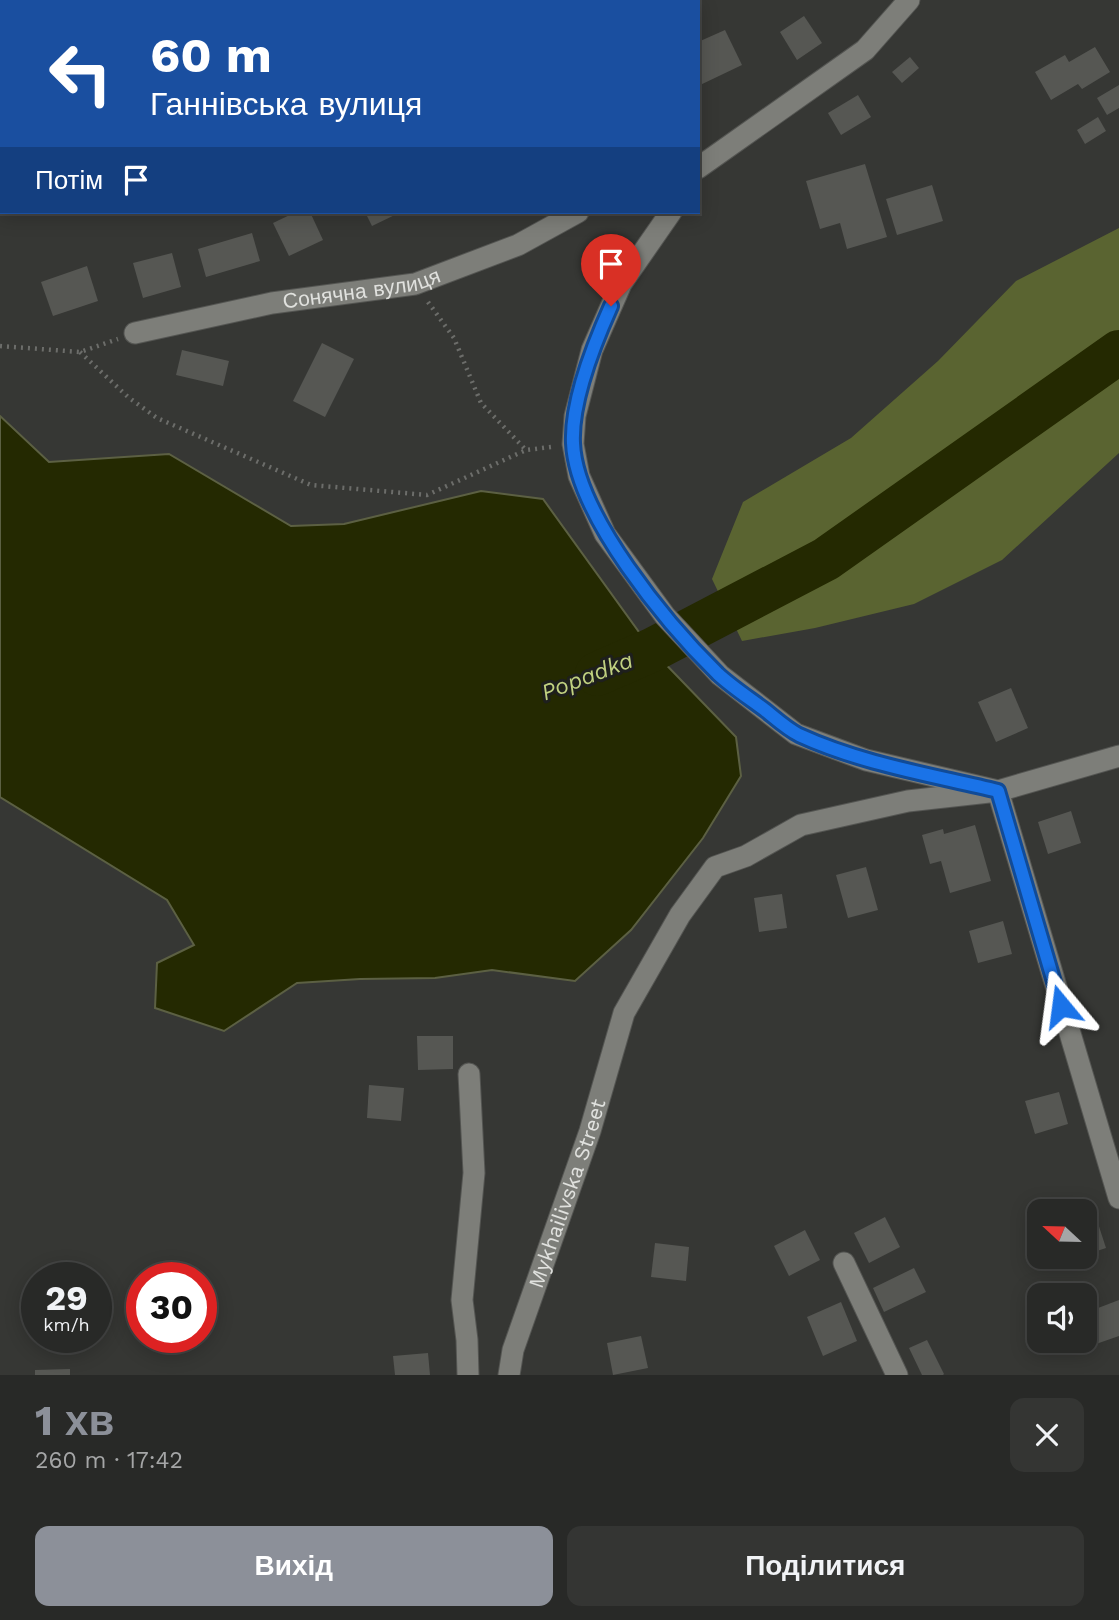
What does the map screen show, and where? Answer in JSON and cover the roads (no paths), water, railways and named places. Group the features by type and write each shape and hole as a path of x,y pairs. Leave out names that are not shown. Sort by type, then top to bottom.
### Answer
{"street":[{"path":"700,168 865,50 909,0"},
{"name":"Сонячна вулиця","path":"135,334 272,303 415,284 517,245 574,214"},
{"path":"670,214 621,284 592,350 575,416 573,444 579,476 605,534 665,616 720,675 796,734 866,760 998,791 1119,1198"},
{"name":"Mykhailivska Street","path":"509,1375 513,1350 590,1131 624,1013 680,915 715,867 746,856 801,825 908,801 998,791 1119,756"},
{"path":"468,1375 462,1300 474,1173 469,1074"},
{"path":"844,1263 897,1375"}],"water":[{"path":"0,416 49,462 169,454 291,526 344,524 481,491 543,499 652,650 736,737 741,776 703,838 631,930 575,981 492,970 435,978 297,983 224,1031 155,1008 157,963 194,945 167,900 0,797"}],"waterway":[{"name":"Popadka","path":"597,674 652,650 826,559 1119,352"}]}
